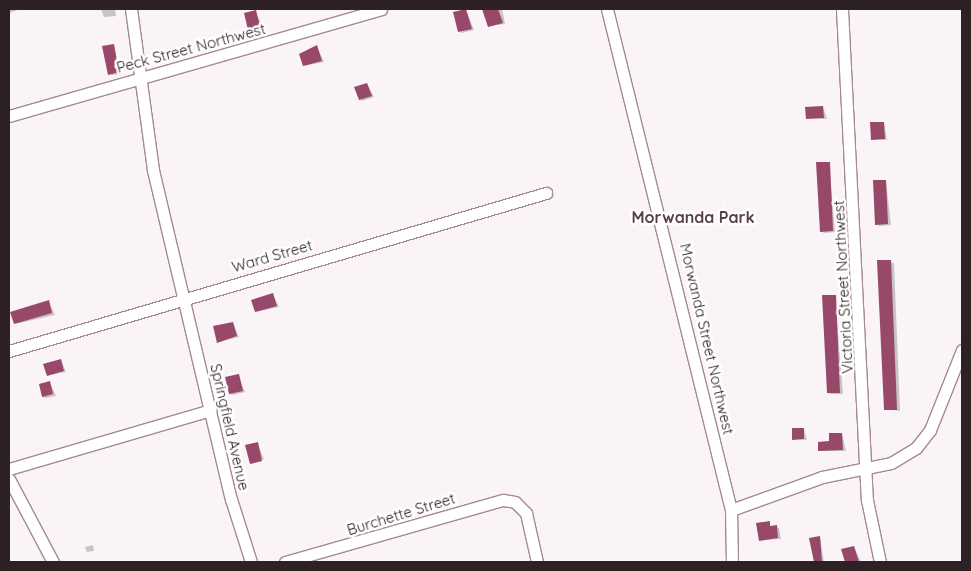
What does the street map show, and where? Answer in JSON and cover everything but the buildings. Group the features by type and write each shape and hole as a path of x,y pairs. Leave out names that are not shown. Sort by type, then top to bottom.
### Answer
{"street":[{"name":"Springfield Avenue","path":"131,9 138,77 153,170 183,298 251,562"},
{"name":"Peck Street Northwest","path":"9,116 138,77 381,9"},
{"name":"Morwanda Street Northwest","path":"607,9 731,510 732,562"},
{"name":"Victoria Street Northwest","path":"842,9 864,467 880,562"},
{"name":"Ward Street","path":"9,351 183,298 546,193"},
{"path":"731,510 864,467 892,462 924,440 962,350"},
{"path":"9,469 211,410"},
{"path":"9,479 53,562"},
{"name":"Burchette Street","path":"286,562 491,502 509,500 523,509 537,562"}],"district":[{"name":"Morwanda Park","path":"693,217"}]}
